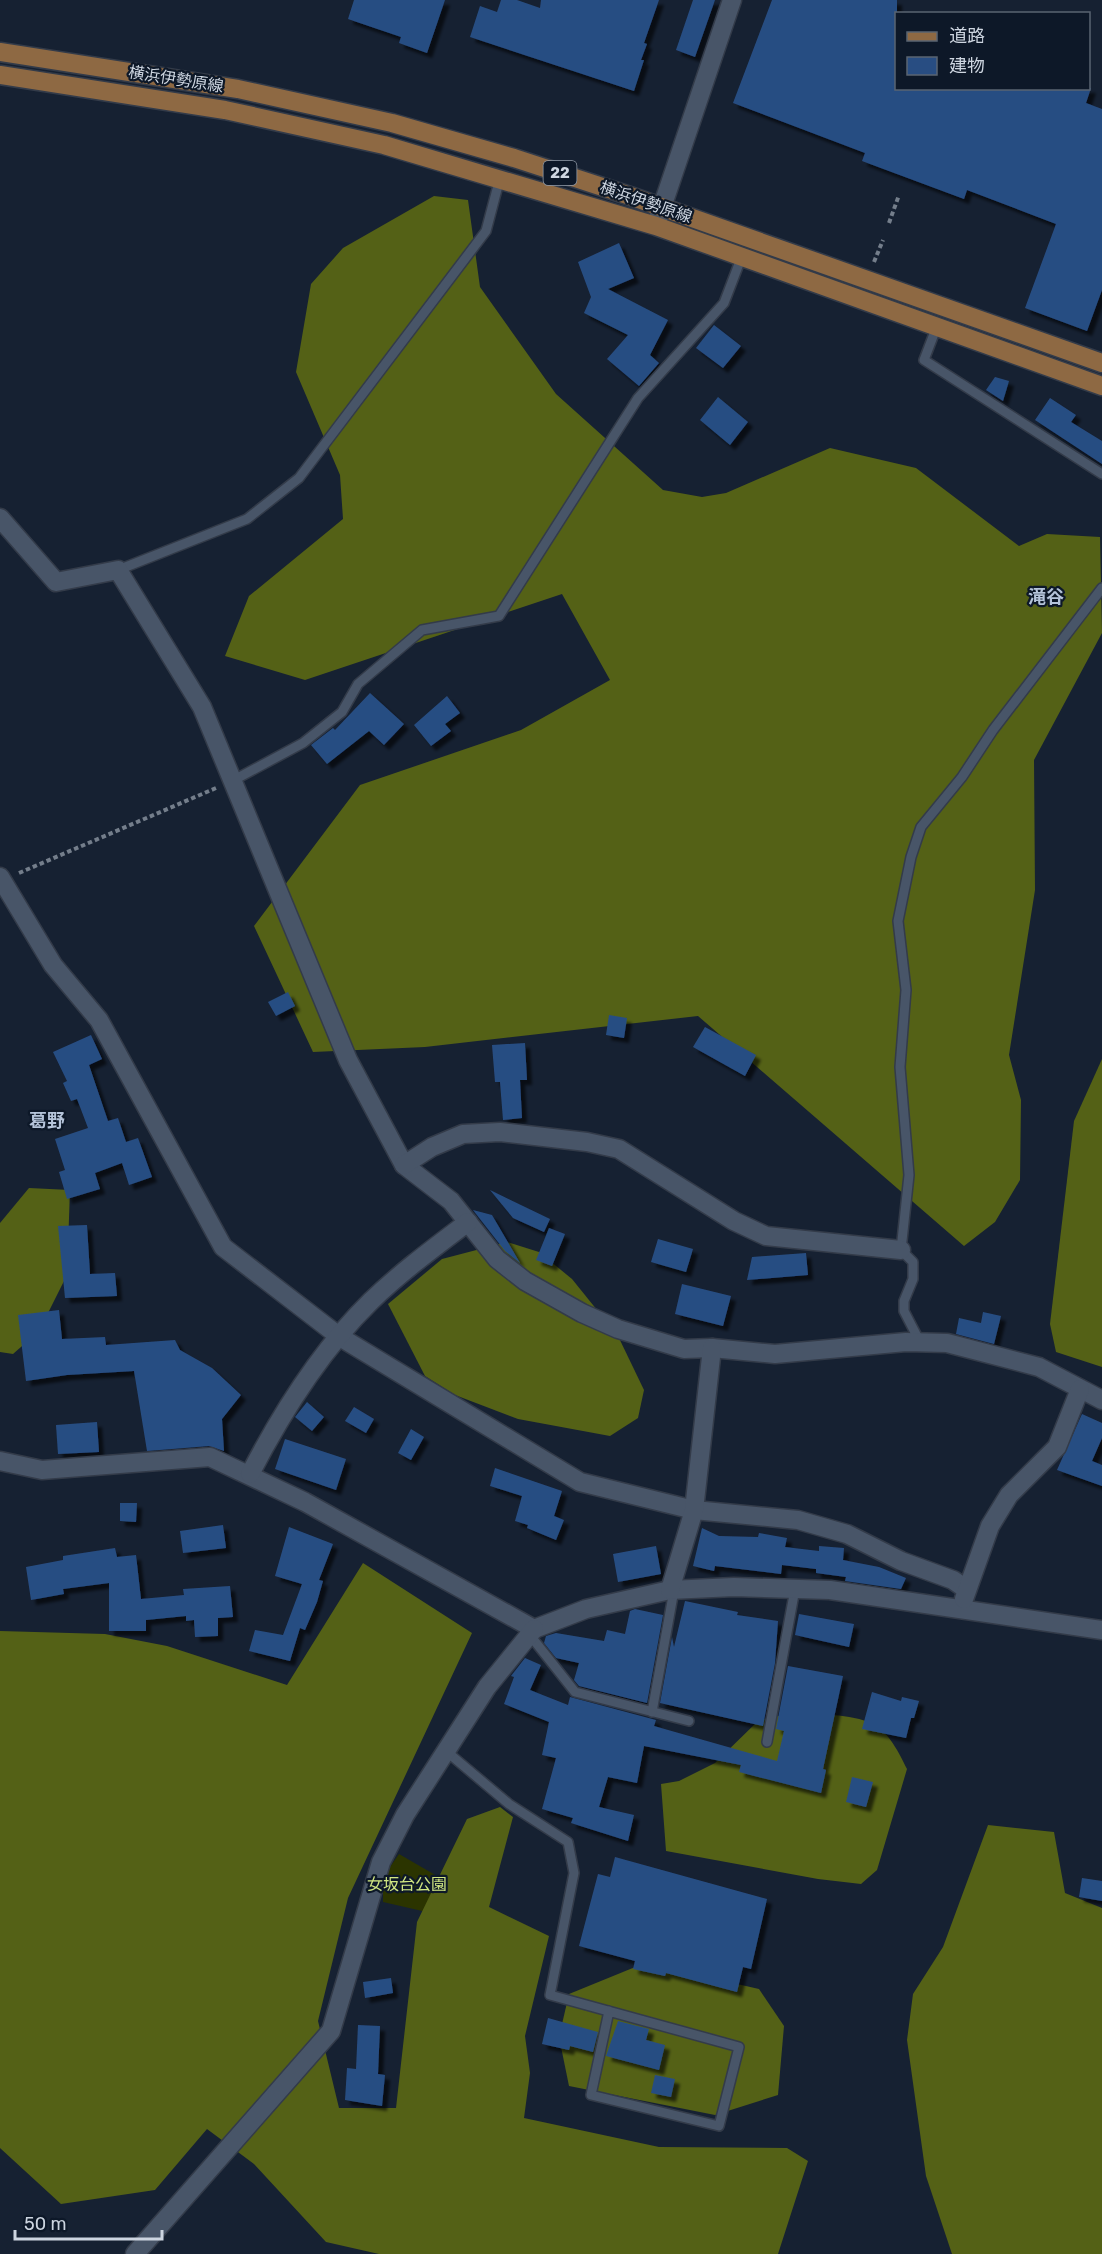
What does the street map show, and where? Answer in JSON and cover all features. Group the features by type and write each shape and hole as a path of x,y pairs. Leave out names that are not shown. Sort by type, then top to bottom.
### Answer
{"main road":[{"name":"横浜伊勢原線","path":"0,52 238,89 392,123 514,158 662,207 1102,363"},
{"name":"横浜伊勢原線","path":"0,75 225,110 384,145 656,226 1102,386"}],"street":[{"path":"656,226 732,0"},
{"path":"0,518 56,582 118,570 202,707 348,1060 404,1165 451,1201 497,1258 525,1281 582,1313 654,1342 684,1350 712,1348 775,1354 920,1342 947,1343 1039,1367 1102,1400"},
{"path":"1,879 52,965 99,1020 223,1247 340,1337 580,1482 694,1510 798,1520 848,1534 902,1561 953,1580 966,1589"},
{"path":"404,1165 432,1147 463,1134 500,1132 586,1142 620,1149 725,1215 766,1236 901,1250"},
{"path":"250,1474 281,1416 340,1337 371,1301 420,1258 468,1222"},
{"path":"672,1590 694,1510 712,1348"},
{"path":"961,1610 966,1589 990,1526 1009,1495 1057,1447 1080,1389"},
{"path":"0,1461 42,1470 210,1457 250,1474 531,1632"},
{"path":"135,2254 331,2031 381,1862 405,1815 487,1687 531,1632 586,1609 672,1590 734,1587 831,1590 961,1610 1013,1615 1102,1630"}],"lane":[{"path":"118,570 247,519 299,478 486,231 500,178"},
{"path":"234,780 303,742 342,712 358,684 423,630 499,616 638,398 724,303 742,256"},
{"path":"937,326 924,360 1102,474"},
{"path":"920,1342 904,1311 904,1301 913,1279 913,1262 901,1250 909,1175 900,1067 906,990 898,921 911,857 921,826 962,777 993,730 1102,588"},
{"path":"767,1742 795,1589"},
{"path":"652,1712 672,1590"},
{"path":"531,1632 575,1692 689,1721"},
{"path":"446,1751 509,1804 568,1842 574,1873 550,1995 609,2011 739,2047 719,2126 591,2095 609,2011"}],"path":[{"path":"889,223 899,195"},
{"path":"874,262 883,240"},
{"path":"1,879 234,780"}],"green space":[{"path":"434,196 468,200 480,287 556,394 663,490 702,497 726,493 830,448 916,468 1019,546 1047,534 1100,537 1102,633 1034,760 1035,890 1009,1055 1021,1100 1020,1180 995,1222 964,1246 698,1016 425,1047 313,1052 254,926 360,785 521,730 610,680 562,594 305,680 225,656 249,596 343,519 340,475 296,372 311,284 343,248"},
{"path":"1102,1059 1102,1367 1056,1352 1050,1324 1074,1121"},
{"path":"29,1188 70,1190 67,1275 39,1331 13,1354 0,1352 0,1223"},
{"path":"507,1242 539,1252 572,1279 618,1336 644,1390 638,1418 610,1436 518,1419 455,1395 425,1376 388,1304 442,1259"},
{"path":"363,1563 472,1633 348,1898 318,2021 339,2108 396,2108 417,1922 467,1819 500,1807 513,1817 489,1907 549,1936 525,2036 530,2073 524,2118 659,2147 787,2148 808,2161 778,2254 379,2254 326,2242 254,2164 207,2129 155,2190 61,2204 0,2148 0,1631 105,1634 167,1646 287,1685"},
{"path":"793,1713 844,1716 864,1720 879,1728 901,1756 907,1769 877,1870 861,1884 818,1879 666,1851 661,1784 679,1781 715,1763 759,1720"},
{"path":"988,1825 1054,1832 1065,1893 1102,1908 1102,2254 952,2254 926,2176 907,2040 913,1994 943,1947"},
{"name":"女坂台公園","path":"399,1854 456,1887 444,1916 383,1902 383,1877"},
{"path":"645,1963 759,1989 784,2026 778,2095 715,2115 569,2086 559,2037 569,1994"}],"building":[{"path":"354,0 445,0 427,53 399,43 401,37 348,19"},
{"path":"501,0 517,0 540,8 541,0 659,0 644,43 647,44 641,60 644,60 634,91 470,37 480,6 497,12"},
{"path":"693,0 715,0 695,57 676,50"},
{"path":"772,0 897,0 895,90 1090,90 1091,88 1086,103 1102,109 1102,290 1087,331 1025,308 1056,224 967,190 964,199 862,161 865,153 733,103"},
{"path":"619,243 634,278 608,289 668,320 650,355 659,363 639,386 607,359 628,335 584,313 591,297 578,262"},
{"path":"714,325 741,346 723,368 696,348"},
{"path":"995,377 1009,381 1003,401 986,390"},
{"path":"718,397 748,422 730,445 700,420"},
{"path":"1050,398 1076,415 1071,422 1102,441 1102,464 1035,420"},
{"path":"370,693 404,724 384,745 369,731 327,764 311,745 333,728 335,730"},
{"path":"447,696 460,713 445,724 451,731 431,746 414,725"},
{"path":"288,992 295,1006 276,1016 268,1002"},
{"path":"609,1015 627,1018 624,1038 606,1035"},
{"path":"705,1027 756,1055 745,1076 693,1047"},
{"path":"91,1035 102,1059 89,1065 108,1121 118,1118 126,1142 138,1138 152,1177 129,1185 122,1163 95,1173 100,1189 67,1199 59,1172 65,1170 55,1139 88,1128 77,1099 71,1101 63,1083 67,1081 53,1052"},
{"path":"525,1043 527,1080 520,1080 522,1118 503,1120 500,1082 495,1082 492,1045"},
{"path":"490,1190 550,1219 544,1232 513,1218"},
{"path":"473,1210 492,1215 520,1263 505,1251"},
{"path":"87,1225 90,1274 115,1273 117,1296 65,1298 58,1226"},
{"path":"549,1228 565,1234 552,1266 536,1260"},
{"path":"658,1239 693,1249 686,1272 651,1262"},
{"path":"806,1253 808,1275 747,1280 752,1257"},
{"path":"682,1284 731,1296 723,1326 675,1314"},
{"path":"59,1310 62,1339 105,1337 106,1345 175,1340 180,1350 212,1368 241,1395 222,1419 224,1451 209,1446 147,1451 134,1371 67,1375 26,1381 18,1315"},
{"path":"983,1312 1001,1316 994,1344 956,1334 959,1318 981,1323"},
{"path":"307,1402 324,1417 312,1431 295,1417"},
{"path":"354,1407 374,1419 366,1433 345,1421"},
{"path":"1082,1414 1102,1423 1102,1438 1092,1461 1102,1465 1102,1486 1057,1470"},
{"path":"97,1422 99,1452 58,1454 56,1425"},
{"path":"411,1429 424,1437 411,1460 398,1453"},
{"path":"285,1439 346,1459 336,1490 275,1469"},
{"path":"495,1468 562,1491 554,1516 564,1520 556,1540 527,1528 528,1525 515,1521 522,1496 490,1486"},
{"path":"120,1503 137,1503 136,1522 120,1521"},
{"path":"223,1525 226,1548 183,1553 180,1531"},
{"path":"289,1527 333,1544 319,1580 323,1581 317,1602 305,1630 300,1628 290,1661 249,1651 255,1630 283,1635 302,1584 275,1576"},
{"path":"702,1528 719,1536 758,1537 759,1533 787,1538 785,1547 819,1551 819,1546 844,1548 843,1560 879,1567 906,1578 901,1589 845,1581 846,1577 816,1573 816,1569 782,1565 781,1574 715,1566 714,1571 693,1566"},
{"path":"656,1546 661,1574 618,1582 613,1554"},
{"path":"115,1548 117,1557 136,1555 141,1599 184,1595 183,1589 230,1586 233,1617 218,1618 218,1636 195,1637 194,1620 186,1621 186,1616 146,1620 146,1631 109,1631 109,1583 63,1589 64,1594 31,1600 26,1567 63,1560 63,1556"},
{"path":"685,1601 738,1612 737,1615 778,1621 775,1663 763,1726 660,1703 672,1637 674,1647"},
{"path":"635,1609 663,1615 647,1703 579,1686 574,1680 579,1663 556,1658 544,1643 546,1636 556,1633 604,1641 607,1630 625,1634 630,1611"},
{"path":"799,1614 854,1624 849,1647 795,1635"},
{"path":"525,1658 541,1665 530,1690 568,1705 570,1697 656,1720 654,1726 777,1761 784,1731 776,1729 788,1666 843,1676 823,1769 826,1770 821,1793 739,1772 741,1765 644,1746 637,1783 608,1777 599,1807 634,1815 628,1841 571,1823 573,1818 542,1809 556,1758 542,1755 549,1722 504,1704 514,1677 511,1676"},
{"path":"872,1692 901,1701 902,1697 919,1701 914,1718 911,1718 906,1738 862,1729"},
{"path":"852,1777 873,1782 866,1807 846,1802"},
{"path":"615,1857 767,1899 751,1969 743,1967 737,1992 666,1973 665,1976 633,1969 635,1961 579,1946 598,1874 610,1877"},
{"path":"1082,1878 1102,1881 1102,1901 1079,1897"},
{"path":"391,1978 393,1993 365,1998 363,1982"},
{"path":"548,2018 598,2032 593,2052 570,2046 569,2050 542,2044"},
{"path":"618,2021 649,2029 646,2040 665,2045 659,2070 606,2056"},
{"path":"358,2025 380,2026 378,2074 385,2075 382,2106 345,2100 347,2068 356,2069"},
{"path":"655,2075 675,2079 671,2097 651,2093"}],"district":[{"name":"滝谷","path":"1046,597"},
{"name":"葛野","path":"47,1121"}]}
